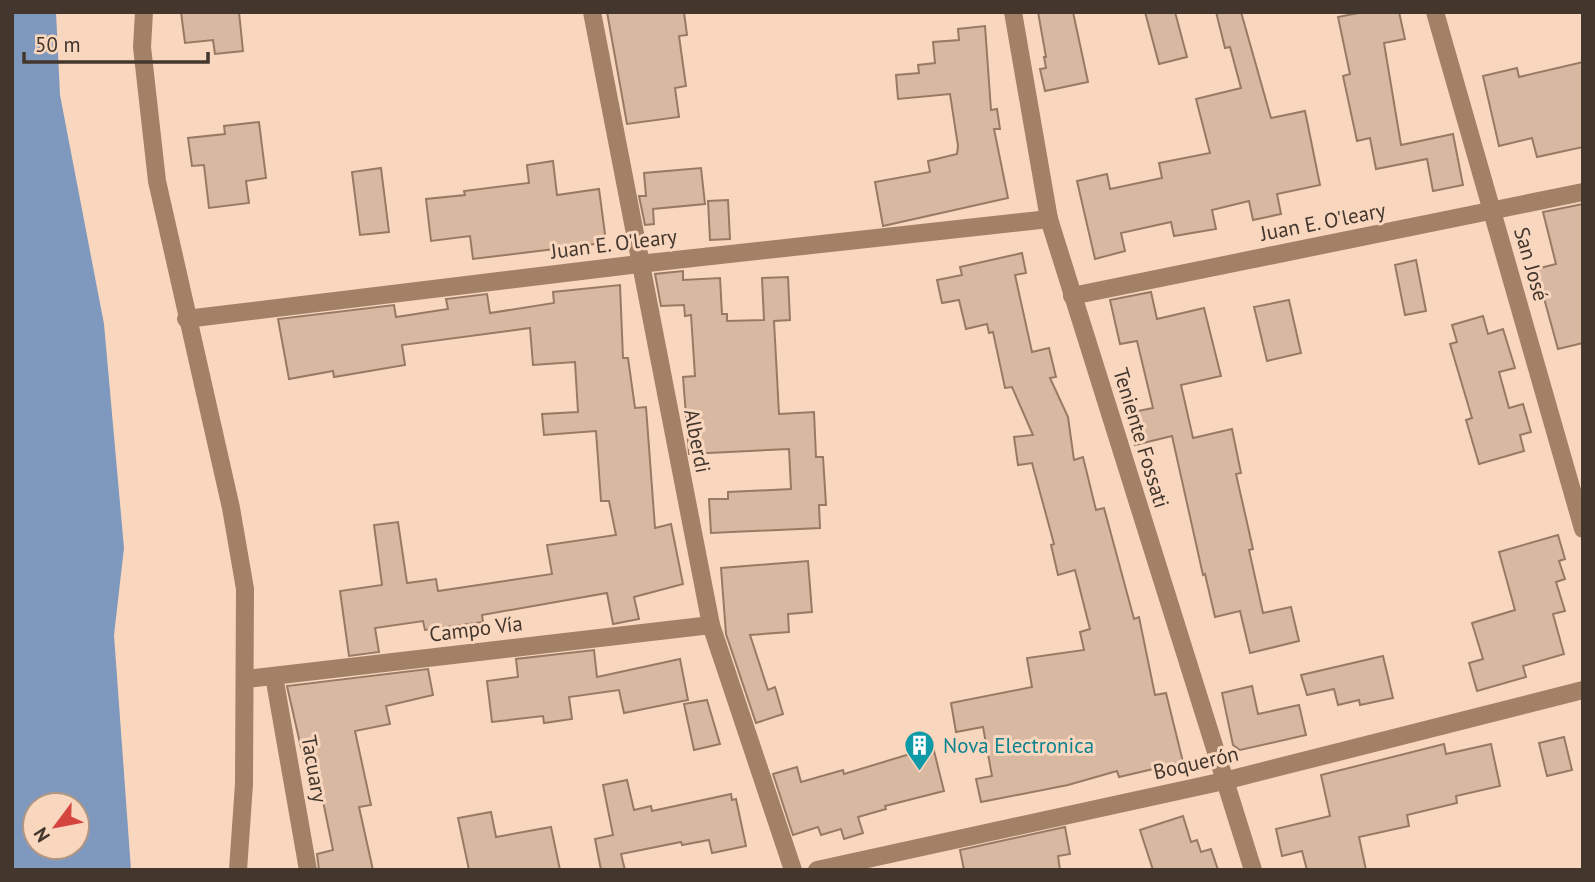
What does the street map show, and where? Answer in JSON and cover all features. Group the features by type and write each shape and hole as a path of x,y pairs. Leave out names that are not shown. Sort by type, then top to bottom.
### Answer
{"street":[{"path":"144,12 142,47 157,181 186,319 231,508 245,589 246,679 238,870"},
{"name":"Alberdi","path":"592,12 711,625 793,870"},
{"name":"Teniente Fossati","path":"1013,12 1049,219 1253,870"},
{"name":"San José","path":"1435,12 1583,529"},
{"name":"Juan E. O'leary","path":"1072,296 1583,192"},
{"name":"Juan E. O'leary","path":"186,319 639,264 1049,219"},
{"name":"Campo Vía","path":"246,679 711,625"},
{"name":"Tacuary","path":"274,676 308,870"},
{"name":"Boquerón","path":"817,870 1224,780 1583,690"}],"water":[{"path":"12,12 56,12 60,95 104,324 124,548 114,635 131,870 12,870"}],"building":[{"path":"181,12 239,12 243,51 215,54 213,40 185,43"},
{"path":"607,12 684,12 687,35 679,36 686,86 675,88 679,117 627,124"},
{"path":"1038,12 1073,12 1088,82 1045,91 1040,69 1046,68 1046,57"},
{"path":"1145,12 1175,12 1187,57 1159,64"},
{"path":"1216,12 1241,12 1271,118 1305,111 1320,185 1277,194 1281,214 1253,220 1249,201 1212,210 1216,229 1174,236 1171,222 1121,233 1125,251 1095,259 1077,181 1107,174 1110,189 1162,178 1159,163 1210,153 1196,99 1241,88 1230,47 1225,48"},
{"path":"1363,12 1399,12 1405,39 1384,43 1401,145 1453,134 1463,185 1433,191 1427,159 1376,169 1370,138 1357,141 1343,76 1350,74 1338,17"},
{"path":"985,26 991,110 997,109 1000,129 994,129 1008,198 883,226 875,182 930,172 928,161 957,154 958,146 950,94 898,99 896,75 919,73 918,65 935,63 933,42 959,40 958,29"},
{"path":"1583,62 1583,147 1537,157 1532,138 1499,146 1483,76 1517,68 1519,77"},
{"path":"259,122 266,178 246,181 249,203 209,208 204,165 192,166 188,138 225,134 224,126"},
{"path":"553,161 557,195 599,189 605,234 595,244 473,259 470,236 431,241 426,199 529,183 527,165"},
{"path":"381,168 389,232 360,235 352,172"},
{"path":"701,168 705,204 653,209 654,224 645,225 639,196 646,196 644,173"},
{"path":"728,200 730,239 710,240 708,201"},
{"path":"1583,204 1583,343 1558,349 1536,269 1556,264 1543,212"},
{"path":"1022,253 1026,273 1015,275 1032,352 1049,348 1056,377 1050,378 1068,417 1074,460 1083,457 1096,510 1104,508 1134,619 1139,617 1155,695 1166,693 1183,762 1119,777 1117,771 1068,785 981,802 976,779 992,776 983,727 956,732 951,703 1032,687 1027,658 1084,650 1080,632 1090,629 1075,570 1058,575 1051,545 1054,544 1032,463 1018,465 1014,437 1033,435 1012,387 1005,388 993,332 989,333 987,324 966,329 959,300 942,303 937,280 962,275 960,267"},
{"path":"1416,260 1426,311 1405,315 1395,265"},
{"path":"683,271 683,280 720,278 722,314 727,314 727,321 764,320 762,278 788,277 790,320 774,321 779,414 814,412 816,457 823,457 826,505 819,505 820,528 711,533 709,499 728,499 728,492 791,489 789,449 689,454 683,377 695,376 691,315 685,316 684,305 661,306 655,274"},
{"path":"620,285 623,358 628,358 635,408 646,407 655,528 671,524 683,584 634,597 639,619 613,624 607,593 482,615 483,622 425,630 423,621 375,628 379,652 349,656 340,591 382,585 374,525 398,522 407,583 436,579 438,591 552,574 547,545 616,535 609,501 601,501 596,431 544,435 542,414 578,412 575,362 533,365 530,328 402,345 405,365 334,377 333,371 289,379 278,319 394,305 396,317 448,309 446,299 487,294 490,313 554,303 553,292"},
{"path":"1151,292 1157,319 1204,308 1221,376 1181,385 1193,438 1232,429 1241,473 1236,474 1253,549 1249,550 1263,613 1291,607 1299,641 1250,653 1240,611 1215,617 1172,436 1135,445 1128,413 1153,408 1137,341 1120,344 1110,300"},
{"path":"1289,300 1301,353 1267,361 1254,307"},
{"path":"1483,316 1488,334 1503,329 1515,368 1499,372 1509,408 1523,404 1531,432 1520,435 1524,451 1479,464 1466,420 1472,418 1450,344 1457,342 1452,325"},
{"path":"1558,535 1565,559 1559,561 1565,579 1556,582 1565,611 1553,614 1564,654 1523,666 1526,677 1477,691 1469,663 1483,659 1472,623 1515,610 1499,552"},
{"path":"808,561 812,612 788,614 789,632 750,635 768,690 775,687 783,714 756,723 726,634 721,568"},
{"path":"594,650 597,677 680,659 688,700 624,713 619,690 569,697 572,719 544,723 543,716 492,722 487,681 518,677 516,659"},
{"path":"1383,656 1393,698 1360,705 1359,700 1338,705 1334,689 1307,695 1301,675"},
{"path":"428,669 433,695 386,706 390,724 355,731 371,805 359,807 373,870 319,870 317,854 333,850 317,772 307,774 287,686"},
{"path":"1252,686 1258,714 1299,705 1306,735 1240,750 1233,745 1222,693"},
{"path":"707,700 720,744 694,750 684,704"},
{"path":"1564,737 1572,770 1547,776 1539,743"},
{"path":"1444,744 1446,754 1491,744 1500,786 1456,796 1457,803 1407,815 1409,826 1359,837 1366,870 1307,870 1302,851 1282,856 1276,829 1330,816 1321,775"},
{"path":"933,747 944,791 885,806 886,809 858,817 863,833 844,839 841,829 821,835 818,827 793,835 773,774 797,767 801,782 843,770 844,774"},
{"path":"627,780 634,810 651,806 652,811 731,794 732,800 736,799 746,846 712,853 709,840 682,845 681,842 621,854 625,870 601,870 595,839 613,835 603,785"},
{"path":"491,812 496,837 551,827 560,870 469,870 458,818"},
{"path":"1183,816 1191,842 1197,840 1201,852 1211,849 1218,870 1153,870 1140,830"},
{"path":"1065,827 1070,854 1058,856 1060,870 964,870 960,850"}],"place":[{"name":"Nova Electronica","path":"920,773"}]}
